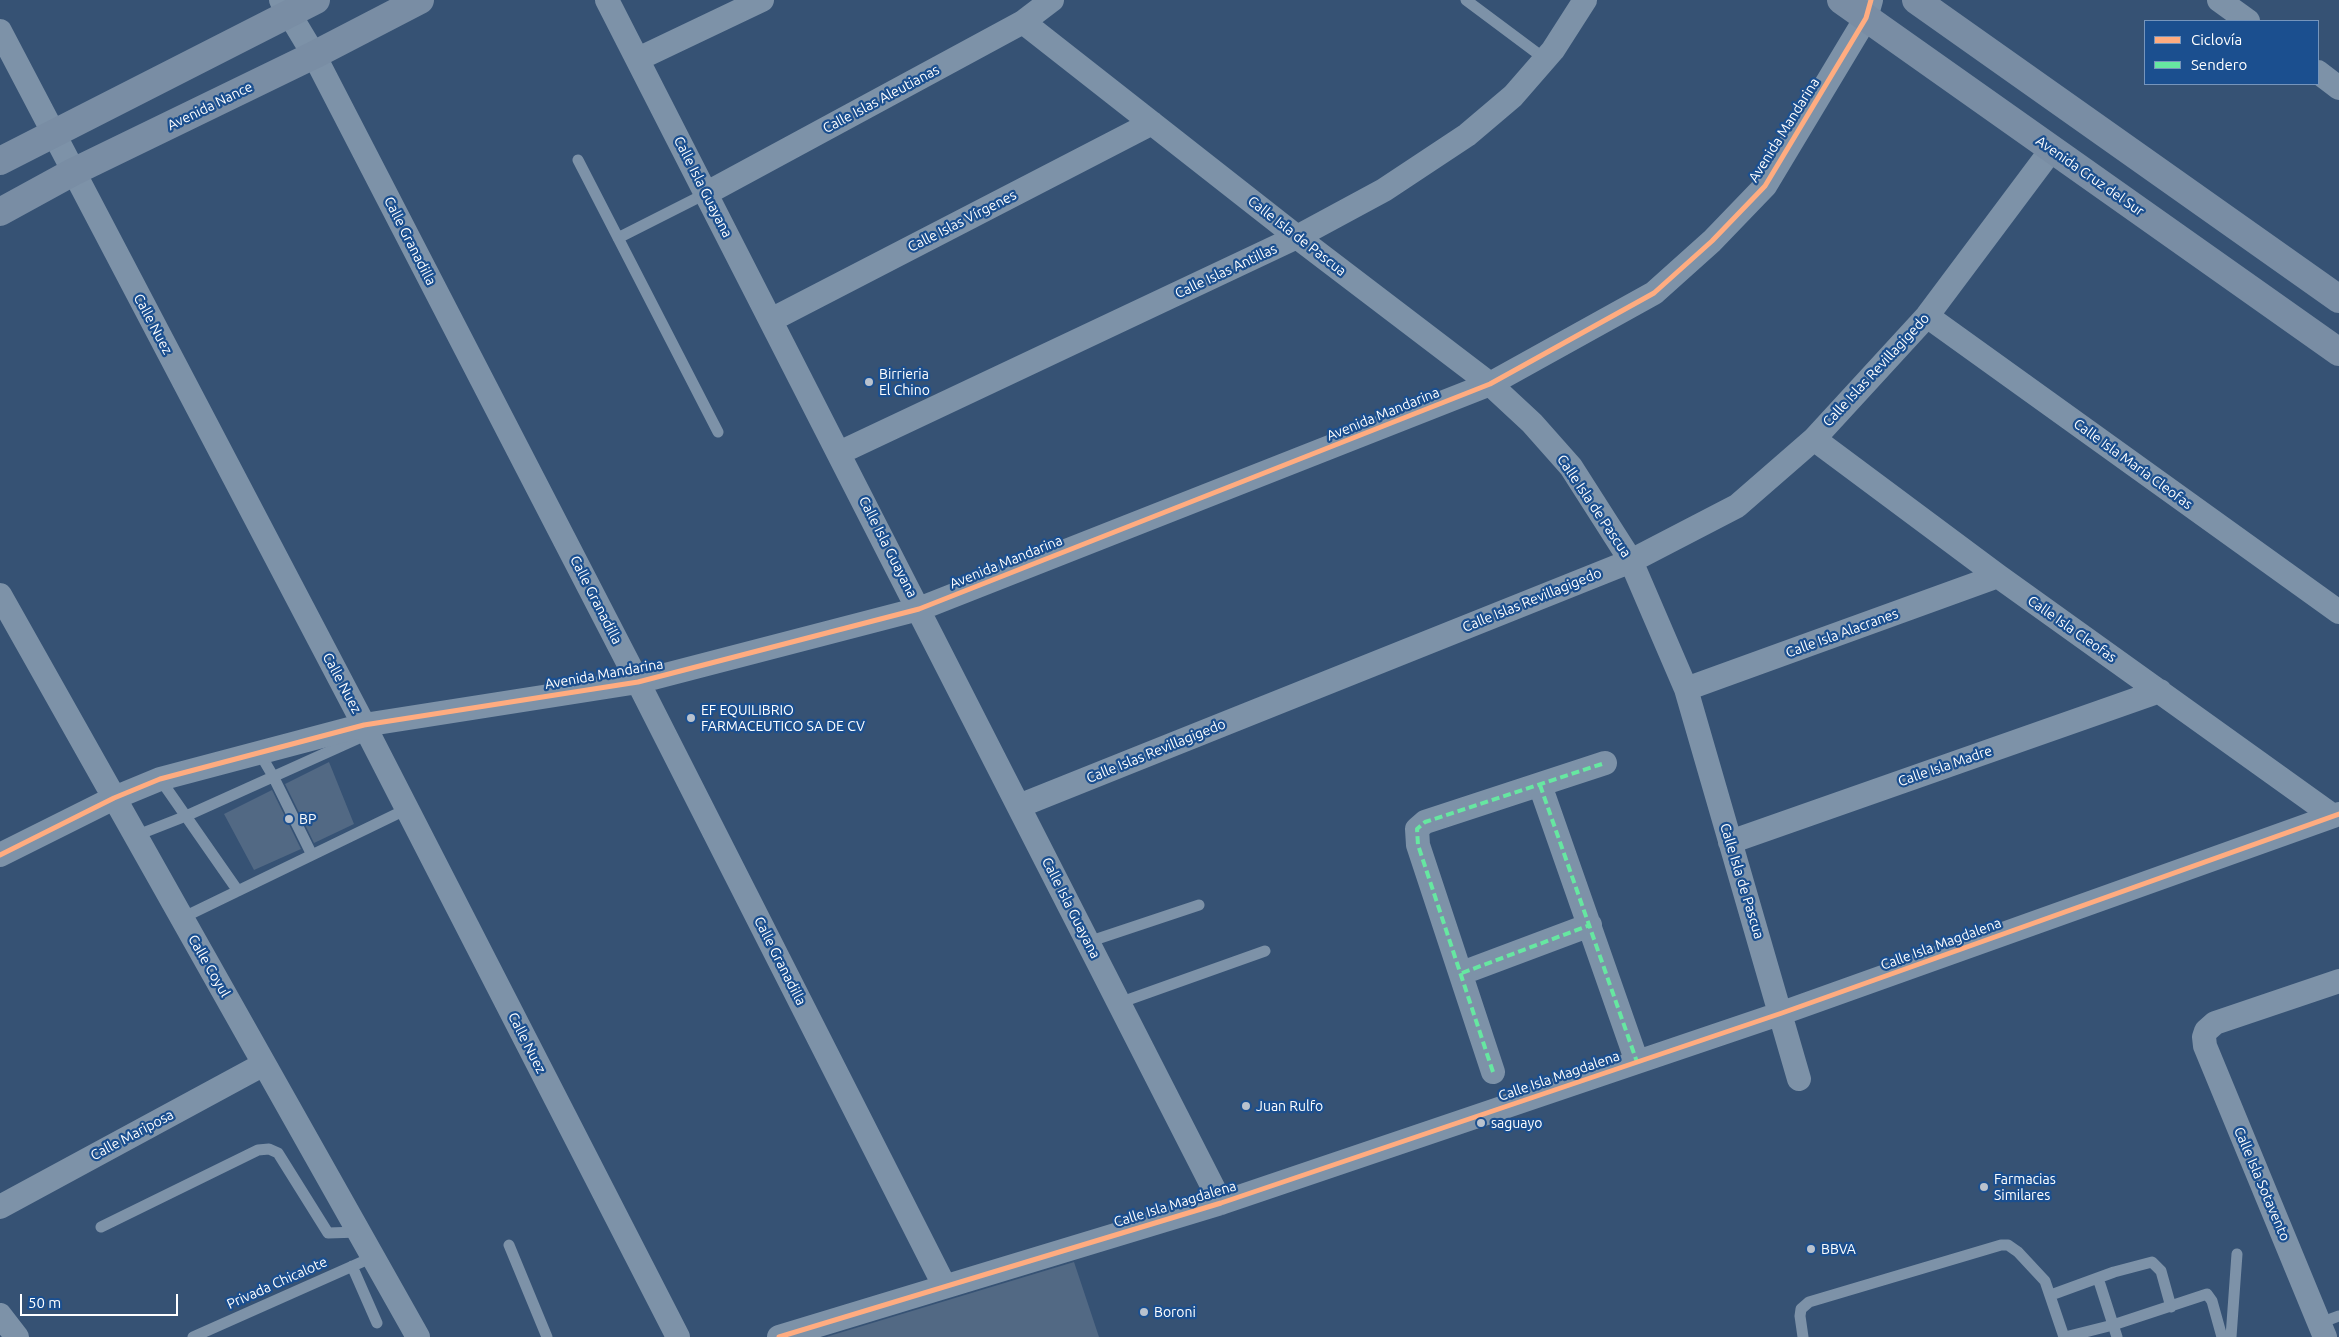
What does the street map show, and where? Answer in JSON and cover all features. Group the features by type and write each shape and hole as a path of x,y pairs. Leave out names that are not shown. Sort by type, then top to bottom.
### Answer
{"main road":[{"path":"0,161 285,7 316,0"},
{"name":"Avenida Nance","path":"0,212 73,172 314,55 420,0"},
{"name":"Avenida Cruz del Sur","path":"1842,0 1869,9 2052,149 2339,352"},
{"path":"1916,0 2339,299"}],"street":[{"name":"Calle Isla Guayana","path":"607,0 1221,1202"},
{"path":"638,59 762,0"},
{"name":"Calle Islas Aleutianas","path":"707,194 1023,22 1052,0"},
{"name":"Calle Islas Antillas","path":"839,453 1297,237 1384,190 1467,135 1512,96 1545,59 1585,0"},
{"path":"2219,0 2247,20"},
{"name":"Calle Granadilla","path":"285,7 314,55 638,682 944,1285"},
{"name":"Avenida Mandarina","path":"0,855 114,798 160,779 259,752 366,729 638,682 919,608 1490,384 1654,293 1712,241 1765,186 1869,9"},
{"name":"Calle Isla de Pascua","path":"1023,22 1297,237 1490,384 1532,422 1571,467 1630,560 1686,689 1800,1079"},
{"name":"Calle Nuez","path":"0,31 366,729 678,1337"},
{"path":"2319,73 2339,88"},
{"name":"Calle Islas Vírgenes","path":"771,320 1152,123"},
{"name":"Calle Islas Revillagigedo","path":"1019,806 1630,560 1737,506 1814,438 1927,316 2052,149"},
{"name":"Calle Isla María Cleofas","path":"1927,316 2339,612"},
{"name":"Calle Isla Cleofas","path":"1814,438 1998,576 2336,815"},
{"name":"Calle Isla Alacranes","path":"1686,689 1998,576"},
{"name":"Calle Coyul","path":"0,595 359,1232 363,1262 418,1337"},
{"name":"Calle Isla Madre","path":"1730,842 2160,691"},
{"path":"1493,1072 1462,973 1418,845 1417,829 1425,822 1605,763"},
{"path":"1540,785 1637,1062"},
{"name":"Calle Isla Magdalena","path":"779,1337 944,1285 1221,1202 1782,1013 2336,815"},
{"path":"1462,973 1590,925"},
{"name":"Calle Isla Sotavento","path":"2332,1321 2204,1046 2206,1032 2215,1023 2338,982"},
{"name":"Calle Mariposa","path":"0,1206 264,1064"},
{"path":"0,1315 17,1337"}],"lane":[{"path":"1466,0 1545,59"},
{"path":"578,160 718,432"},
{"path":"618,238 707,194"},
{"path":"135,836 186,816 273,776 366,729"},
{"path":"259,752 312,855"},
{"path":"160,779 238,891"},
{"path":"182,918 407,809"},
{"path":"1088,942 1199,905"},
{"path":"1120,1003 1265,951"},
{"path":"101,1227 258,1150 268,1149 278,1153 328,1233 359,1232"},
{"path":"509,1245 547,1337"},
{"path":"1803,1337 1801,1309 1809,1302 2001,1245 2008,1245 2018,1252 2045,1281 2064,1337 2113,1325 2207,1294 2212,1301 2222,1337"},
{"path":"2231,1337 2237,1254"},
{"path":"363,1262 378,1324"},
{"name":"Privada Chicalote","path":"193,1337 363,1262"},
{"path":"2051,1295 2098,1278 2152,1262 2160,1271 2171,1307"},
{"path":"2098,1278 2117,1337"}],"building":[{"path":"329,762 354,824 314,843 285,784"},
{"path":"272,790 301,849 254,870 224,814"},
{"path":"1074,1262 1099,1337 826,1337"}],"marked path":[{"path":"1493,1072 1418,845 1417,829 1425,822 1605,763"},
{"path":"1540,785 1637,1062"},
{"path":"1462,973 1590,925"}],"cycle path":[{"path":"0,855 114,798 160,779 364,725 638,682 919,609 1490,384 1654,293 1712,241 1765,186 1866,18 1871,0"},
{"path":"779,1337 1221,1203 1782,1013 2339,814"}],"place":[{"name":"Birrieria El Chino","path":"869,382"},
{"name":"EF EQUILIBRIO FARMACEUTICO SA DE CV","path":"691,718"},
{"name":"BP","path":"289,819"},
{"name":"Juan Rulfo","path":"1246,1106"},
{"name":"saguayo","path":"1481,1123"},
{"name":"Farmacias Similares","path":"1984,1187"},
{"name":"BBVA","path":"1811,1249"},
{"name":"Boroni","path":"1144,1312"}]}
